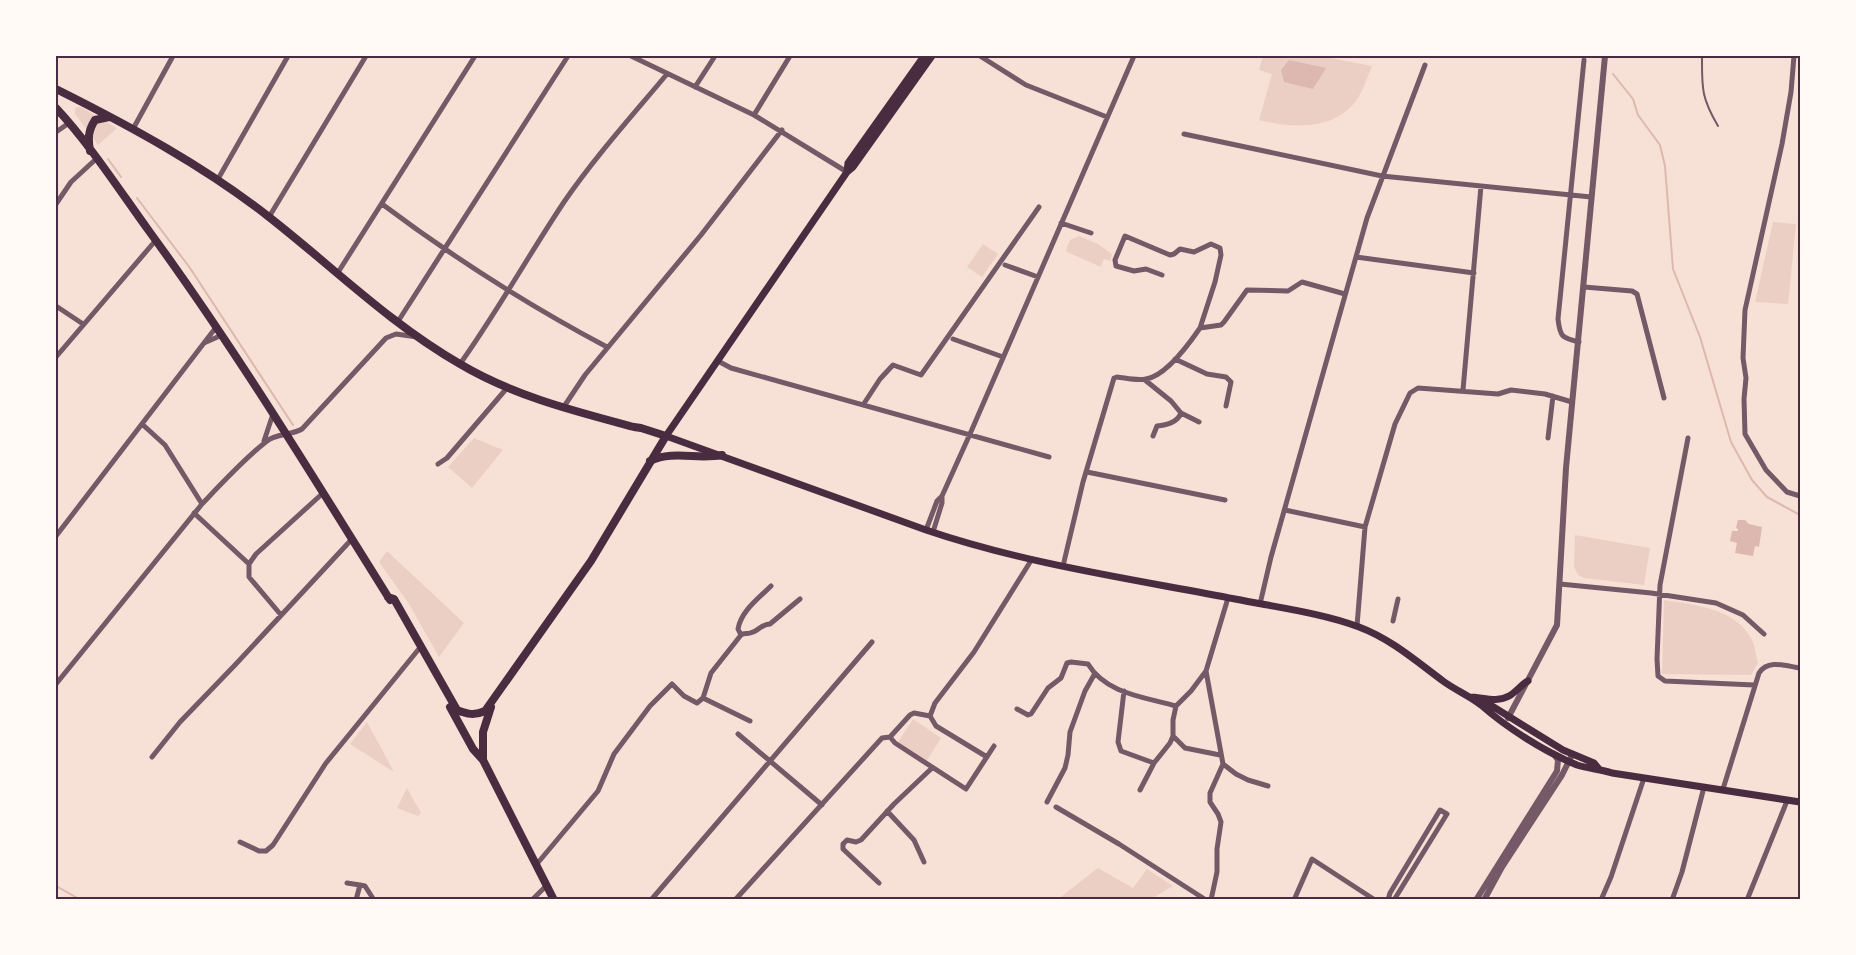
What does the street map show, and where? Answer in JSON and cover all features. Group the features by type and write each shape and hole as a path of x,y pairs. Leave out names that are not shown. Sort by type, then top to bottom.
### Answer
{"main road":[{"path":"847,172 848,163 924,56"},
{"path":"388,597 394,599 457,710 468,714 485,711 591,561 664,439 847,172 854,166 932,56"},
{"path":"56,89 133,129 218,179 269,217 397,323 460,364 507,388 537,400 641,428 664,439 722,455 929,531 1063,566 1260,604 1357,626 1383,638 1467,697 1480,704 1492,706 1571,758"},
{"path":"56,108 156,240 217,326 288,435 388,597 473,749 483,760 554,900"},
{"path":"56,113 67,120"},
{"path":"93,156 88,138 91,126 95,120 109,117"},
{"path":"649,462 672,454 710,457 722,455"},
{"path":"1467,697 1501,699 1513,694 1528,681"},
{"path":"483,760 483,732 494,700"},
{"path":"1480,704 1488,713 1552,752 1594,763 1599,769 1800,802"}],"street":[{"path":"133,129 173,56"},
{"path":"218,179 288,56"},
{"path":"269,217 366,56"},
{"path":"338,274 475,56"},
{"path":"397,323 568,56"},
{"path":"631,56 782,130 847,172"},
{"path":"695,87 715,56"},
{"path":"754,115 790,56"},
{"path":"980,56 1026,85 1107,117"},
{"path":"929,531 937,501 942,496 970,434 1134,56"},
{"path":"1504,723 1557,625 1562,521 1572,402 1605,56"},
{"path":"1794,56 1791,92 1782,144 1745,310 1743,358 1746,378 1745,434 1766,470 1787,492 1800,496"},
{"path":"1579,342 1559,333 1558,319 1584,60"},
{"path":"1260,604 1356,257 1382,176 1425,65"},
{"path":"460,364 488,325 585,172 667,74"},
{"path":"56,132 67,120"},
{"path":"563,408 570,394 607,347 708,227 782,130"},
{"path":"1184,134 1382,176 1591,197"},
{"path":"56,204 93,156"},
{"path":"1463,390 1481,186"},
{"path":"382,204 444,250 508,292 607,347"},
{"path":"863,405 880,379 893,365 921,375 1039,207"},
{"path":"1061,223 1091,233"},
{"path":"1145,380 1161,372 1175,359 1200,328 1215,282 1221,255 1220,248 1211,244 1194,252 1180,249 1170,255 1125,236 1115,260 1116,266 1134,270 1146,269 1162,275"},
{"path":"56,357 156,240"},
{"path":"1356,257 1474,273"},
{"path":"1005,265 1038,277"},
{"path":"1200,328 1221,325 1246,290 1288,291 1302,282 1345,294"},
{"path":"1584,286 1632,291 1637,294 1664,398"},
{"path":"56,306 84,324"},
{"path":"56,536 217,326"},
{"path":"56,684 194,513 268,439 288,435 302,429 386,338 396,334 417,337"},
{"path":"202,344 222,335"},
{"path":"953,339 1003,357"},
{"path":"1175,359 1207,374 1226,377 1232,382 1226,406"},
{"path":"718,361 731,368 1049,457"},
{"path":"1063,566 1081,492 1114,378 1145,380 1171,401 1181,413 1200,422"},
{"path":"438,464 447,458 507,388"},
{"path":"1357,626 1365,528 1395,424 1410,393 1418,388 1498,394 1511,390 1553,396 1572,402"},
{"path":"1548,438 1553,396"},
{"path":"1153,436 1157,426 1171,423 1181,413"},
{"path":"260,447 273,414"},
{"path":"142,424 165,445 202,504"},
{"path":"1688,438 1660,585 1657,659 1660,679 1754,685"},
{"path":"1087,472 1225,501"},
{"path":"281,615 249,577 249,564 256,554 323,493"},
{"path":"1285,510 1365,528"},
{"path":"194,513 249,564"},
{"path":"152,757 180,722 352,539"},
{"path":"930,716 935,703 974,652 1032,559"},
{"path":"1560,584 1661,594 1726,606 1743,615 1764,634"},
{"path":"741,635 738,629 740,621 750,606 771,586"},
{"path":"1140,790 1154,763 1173,736 1176,706 1206,671 1228,598"},
{"path":"536,865 598,791 614,754 650,705 672,684 684,696 697,703 703,698 711,674 741,635 752,633 764,624 770,624 800,599"},
{"path":"1393,621 1398,599"},
{"path":"651,900 872,642"},
{"path":"240,842 259,851 266,851 271,847 326,763 418,650"},
{"path":"1017,710 1031,714 1048,688 1061,678 1069,662 1088,664 1104,683 1176,706"},
{"path":"1723,789 1759,672 1765,666 1774,663 1800,668"},
{"path":"1206,671 1223,764 1248,780 1268,786"},
{"path":"1047,802 1065,768 1070,732 1085,691 1095,675"},
{"path":"1124,691 1119,747 1121,751 1154,763"},
{"path":"703,698 750,721"},
{"path":"735,900 882,738 890,737 910,715 914,713 930,716 936,726 987,757"},
{"path":"738,734 822,805"},
{"path":"1173,736 1185,748 1220,755"},
{"path":"890,737 895,743 966,789 994,746"},
{"path":"1476,900 1557,771 1558,760 1552,752"},
{"path":"1484,900 1502,867 1571,758"},
{"path":"1211,900 1217,872 1217,849 1221,822 1210,802 1210,793 1223,764"},
{"path":"879,883 843,849 843,844 849,839 859,842 887,811 932,768"},
{"path":"1600,900 1611,877 1644,778"},
{"path":"1671,900 1682,872 1704,787"},
{"path":"1747,900 1787,801"},
{"path":"1056,807 1206,900"},
{"path":"1389,900 1390,893 1440,810 1447,814 1394,900"},
{"path":"887,811 914,840 924,862"},
{"path":"1294,900 1312,859 1376,900"},
{"path":"346,883 365,886 374,900"},
{"path":"356,900 360,885"},
{"path":"532,900 547,885"}],"lane":[{"path":"1702,56 1702,89 1708,109 1718,126"}],"shaded area":[{"path":"1263,56 1321,56 1372,66 1363,89 1347,111 1336,118 1311,125 1285,125 1259,120 1272,74 1259,70"},
{"path":"1289,60 1326,68 1313,89 1284,82 1281,70"},
{"path":"78,107 117,128 98,145 75,114 75,108"},
{"path":"1773,222 1796,224 1788,304 1755,302"},
{"path":"1079,236 1098,244 1112,254 1110,261 1104,259 1101,267 1067,252 1070,240"},
{"path":"983,244 998,254 982,277 967,267"},
{"path":"474,438 503,450 472,488 448,467"},
{"path":"1738,520 1745,520 1749,524 1762,527 1759,547 1755,546 1753,556 1735,553 1737,543 1730,541 1732,531 1738,531 1736,528"},
{"path":"1575,535 1650,548 1644,585 1584,578 1578,575 1574,567"},
{"path":"387,551 464,623 439,657 409,604 379,562"},
{"path":"1664,600 1701,606 1736,621 1745,629 1754,646 1758,663 1751,675 1662,674"},
{"path":"913,719 941,738 926,762 898,742"},
{"path":"367,722 394,772 350,744"},
{"path":"407,788 421,813 418,816 397,808"},
{"path":"1098,868 1133,888 1147,869 1173,886 1151,899 1058,899"}],"waterway":[{"path":"1613,74 1633,99 1638,115 1660,145 1665,166 1673,269 1700,337 1731,442 1752,480 1767,497 1800,515"},
{"path":"108,159 121,177"},
{"path":"137,198 190,268 293,425"},
{"path":"56,886 81,900"}]}
